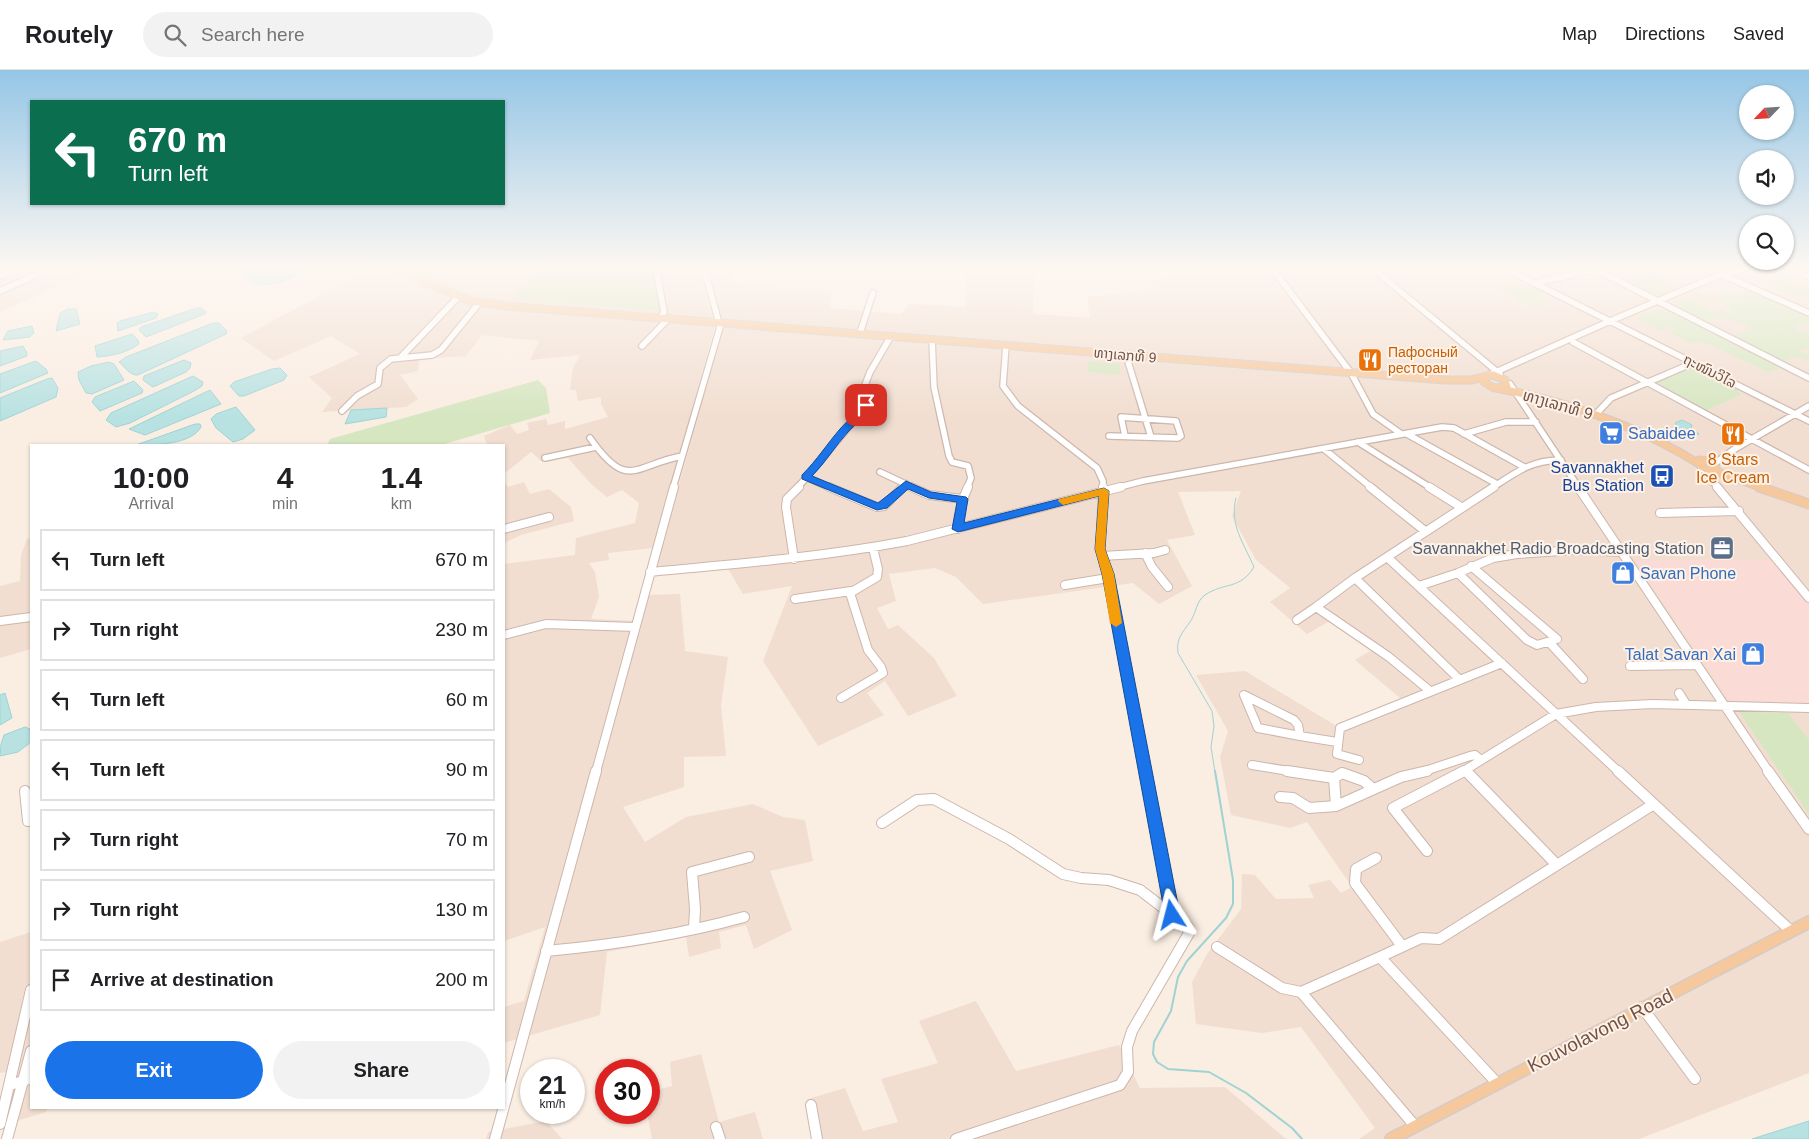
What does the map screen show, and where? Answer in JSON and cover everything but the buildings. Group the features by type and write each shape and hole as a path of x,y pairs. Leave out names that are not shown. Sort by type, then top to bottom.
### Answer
{"main road":[{"name":"ທາງເລກທີ 9","path":"660,318 1445,380 1516,392 1558,402 1628,428 1702,462"},
{"name":"ທາງເລກທີ 9","path":"1445,380 1471,380 1497,376 1522,391 1597,413 1702,462"},
{"path":"1486,377 1485,383 1495,388"},
{"name":"ທາງເລກທີ 9","path":"1495,388 1506,387 1507,381"},
{"path":"1702,462 1772,491"},
{"path":"1713,467 1732,477 1809,504"},
{"name":"Kouvolavong Road","path":"1391,1139 1642,1007 1809,922"}],"street":[{"path":"401,357 438,318"},
{"path":"342,411 357,396 378,383 381,366 391,358 438,352 467,318"},
{"path":"642,346 668,318"},
{"path":"505,1102 682,456 720,327 718,318"},
{"path":"860,333 865,318"},
{"path":"1310,318 1352,372 1373,414 1403,434 1497,484"},
{"path":"1433,318 1497,371 1516,392 1723,704 1809,829"},
{"name":"ຖະໜົນວິໄລ","path":"1605,318 1809,421"},
{"path":"1486,377 1623,318"},
{"path":"1692,318 1809,378"},
{"path":"1507,381 1508,371 1613,322"},
{"path":"794,559 786,503 806,477 822,461 844,431 866,409 863,390 870,372 891,336"},
{"path":"932,339 934,388 949,456 952,462 968,466 971,478 963,499 958,529"},
{"path":"1573,342 1809,470"},
{"path":"1006,345 1003,386 1005,392 1018,406 1097,468 1101,474 1104,491 1100,531 1102,556 1108,578 1172,915"},
{"path":"1126,355 1151,437"},
{"path":"1597,413 1611,398 1625,390 1693,363"},
{"path":"1525,406 1529,398 1539,398"},
{"path":"1718,484 1713,467 1733,450 1809,406"},
{"path":"1109,436 1178,438 1181,436 1176,421 1122,417 1125,436"},
{"path":"1464,434 1506,422 1536,422"},
{"path":"650,572 794,559 874,548 958,529 1143,480 1446,426 1524,467"},
{"path":"590,438 596,447 621,469 632,472 662,460 682,456"},
{"path":"1358,442 1461,507"},
{"path":"545,458 596,447"},
{"path":"1324,449 1425,531"},
{"path":"1733,450 1702,462 1809,598"},
{"path":"1297,620 1355,578 1524,467 1546,460 1561,460"},
{"path":"880,472 929,495 963,499"},
{"path":"806,477 877,507 884,506 906,484"},
{"path":"1718,484 1722,477 1732,477"},
{"path":"1660,513 1739,511"},
{"path":"505,529 549,517"},
{"path":"795,599 851,591 877,577 878,569 874,548"},
{"path":"1102,556 1165,550"},
{"path":"1419,586 1458,573 1493,558 1517,554 1575,550 1622,552"},
{"path":"1145,553 1157,577 1168,587"},
{"path":"1387,557 1791,931"},
{"path":"1458,573 1527,640 1537,644 1549,642 1557,638 1471,566"},
{"path":"1065,584 1108,578"},
{"path":"1355,578 1460,680"},
{"path":"841,698 882,673 881,667 868,650 850,594 851,591"},
{"path":"1316,606 1414,676 1430,691"},
{"path":"0,621 30,616"},
{"path":"505,635 546,624 635,628"},
{"path":"1549,642 1583,679"},
{"path":"1358,760 1337,754 1340,728 1407,703 1430,691 1502,663"},
{"path":"1630,666 1697,665"},
{"path":"1679,693 1686,704"},
{"path":"1300,736 1298,724 1294,720 1244,695 1258,728 1300,736 1337,742"},
{"path":"1427,851 1393,808 1464,770 1556,714 1596,707 1686,704 1809,708"},
{"path":"1280,797 1293,798 1309,808 1336,806 1401,777 1438,768 1470,756 1475,755 1481,760"},
{"path":"1252,765 1334,778 1342,773 1364,781 1373,789"},
{"path":"1464,770 1556,864"},
{"path":"1334,778 1336,806"},
{"path":"25,791 28,821 30,821"},
{"path":"882,823 917,800 934,799 1009,839 1063,874 1124,883 1140,890 1187,926 1189,933 1132,1031 1127,1044 1129,1074 1127,1080 1120,1085 956,1139"},
{"path":"1216,947 1282,988 1301,992 1420,938 1439,939 1654,804"},
{"path":"694,928 696,908 692,872 749,857"},
{"path":"1376,858 1356,870 1356,883 1402,946"},
{"path":"546,951 606,946 694,928 713,926 744,917"},
{"path":"1380,956 1497,1083"},
{"path":"1301,992 1416,1126"},
{"path":"0,1124 30,995"},
{"path":"1642,1007 1695,1079"},
{"path":"7,1139 27,1080 30,1058"},
{"path":"10,1085 27,1080"},
{"path":"811,1104 817,1139"},
{"path":"495,1139 503,1109"},
{"path":"716,1127 720,1139"}],"shaded area":[{"path":"279,318 713,318 715,327 653,548 608,553 609,560 589,563 595,572 599,597 591,619 642,621 649,595 680,594 685,651 728,657 721,705 726,756 684,757 684,787 623,807 645,842 686,817 753,804 783,817 805,820 813,861 770,871 792,930 754,949 746,925 719,932 721,948 689,957 686,937 607,952 600,1015 505,1043 505,1007 524,1001 545,927 505,941 505,564 575,555 576,538 635,523 639,503 622,490 607,497 591,484 568,458 541,461 531,452 505,473 505,444 487,444 484,436 510,425 517,434 529,430 527,423 546,419 548,425 565,421 565,429 608,417 601,404 601,397 578,401 576,390 570,390 573,368 580,355 530,360 539,341 482,335 466,356 419,359 418,371 400,375 418,399 406,407 322,412 332,398 309,377 360,354 331,336 274,361 241,338"},
{"path":"720,318 1809,318 1809,1073 1639,1139 1359,1139 1375,1128 1301,1027 1262,1033 1196,1024 1192,982 1207,954 1241,909 1242,874 1255,875 1276,899 1314,898 1308,885 1330,880 1341,893 1352,887 1307,822 1290,828 1231,815 1220,757 1228,731 1196,675 1245,671 1340,728 1406,703 1355,660 1375,648 1333,619 1307,634 1270,602 1290,588 1256,560 1232,516 1241,491 1178,492 1195,535 1167,540 1192,586 1159,604 1133,583 983,604 956,577 935,568 889,574 896,601 877,608 888,629 898,625 934,658 957,696 908,716 885,681 867,693 884,715 818,746 763,661 792,586 743,594 728,569 653,576 723,328"},
{"path":"524,482 530,494 549,489 571,507 574,521 521,535 505,543 505,483 508,487"},
{"path":"30,538 30,649 0,658 0,586 20,581 21,555 27,539"},
{"name":"Talat Savan Xai","path":"1635,560 1772,560 1809,605 1809,705 1731,703"},
{"path":"30,932 30,1109 48,1109 46,1112 0,1126 0,1101 7,1072 0,1073 0,942"},
{"path":"976,1001 1016,1071 1119,1045 1140,1088 1225,1087 1286,1139 814,1139 808,1099 845,1088 863,1131 898,1122 881,1079 938,1063 919,1021"},
{"path":"701,1054 719,1122 755,1112 763,1139 652,1139 649,1124 660,1124 660,1089 672,1086 670,1062"},
{"path":"530,1124 549,1124 562,1139 486,1139 488,1132"}],"green space":[{"path":"1634,318 1685,318 1781,368 1768,372 1702,341 1693,344 1669,333 1676,329 1670,326 1661,331"},
{"path":"1699,318 1716,318 1707,322"},
{"path":"1721,318 1809,318 1809,325 1804,323 1798,324 1806,329 1795,326 1797,331 1809,333 1809,350 1805,348 1800,351 1809,356 1809,360 1807,361 1796,356 1784,362 1733,336 1753,328 1749,325"},
{"path":"1088,361 1120,364 1120,375 1088,372"},
{"path":"1693,365 1740,390 1737,391 1742,394 1703,412 1651,383"},
{"path":"538,380 546,388 550,413 444,444 328,444 330,439"},
{"path":"1739,712 1788,713 1809,740 1809,814"}],"water":[{"path":"59,318 78,318 80,324 56,331"},
{"path":"132,318 156,318 118,331 117,323"},
{"path":"168,318 195,318 146,337 139,330 141,327"},
{"path":"213,323 219,323 227,331 226,334 138,375 130,373 119,362 126,357"},
{"path":"32,326 34,333 30,337 3,340 8,331"},
{"path":"132,334 139,344 119,354 97,357 95,346"},
{"path":"23,346 27,356 0,366 0,351"},
{"path":"184,360 191,363 190,368 186,372 153,387 143,380 144,376"},
{"path":"36,361 48,373 0,393 0,374"},
{"path":"109,362 114,364 124,380 92,394 86,393 79,380 78,372 91,366"},
{"path":"280,368 287,375 284,380 244,396 239,396 230,386 234,382"},
{"path":"193,376 203,382 202,386 194,391 130,423 116,427 106,420 111,413"},
{"path":"52,378 58,388 56,397 0,421 0,398"},
{"path":"134,381 143,390 142,393 100,411 92,402 95,397"},
{"path":"210,390 221,404 145,435 129,429"},
{"path":"236,407 255,430 243,439 233,442 216,428 211,419 216,414"},
{"path":"387,408 386,417 345,424 351,410"},
{"path":"1682,420 1692,425 1691,429 1699,434 1690,437 1670,430 1677,426 1675,423"},
{"path":"195,424 200,424 201,427 196,433 181,441 162,444 139,444"},
{"path":"5,693 12,718 0,725 0,695"},
{"path":"25,727 30,729 30,743 18,752 0,756 4,735"},
{"path":"1809,1121 1809,1139 1752,1139"}],"waterway":[{"path":"1215,772 1211,747 1214,726 1212,711 1178,653 1178,644 1180,636 1192,619 1202,598 1212,591 1237,583 1249,574 1254,567 1236,525 1234,517 1236,498"},
{"path":"1215,771 1233,880 1233,904 1226,918 1187,961 1178,977 1171,1011 1154,1042 1153,1054 1157,1062 1168,1069 1209,1072 1246,1093 1292,1128 1302,1139"}],"slow traffic":[{"path":"1063,501 1104,491 1100,549 1103,564 1108,574 1116,623"}],"place":[{"name":"Пафосный ресторан","path":"1370,360"},
{"name":"Sabaidee","path":"1611,433"},
{"name":"8 Stars Ice Cream","path":"1733,434"},
{"name":"Savannakhet Bus Station","path":"1662,476"},
{"name":"Savannakhet Radio Broadcasting Station","path":"1722,548"},
{"name":"Savan Phone","path":"1623,573"},
{"name":"Talat Savan Xai","path":"1753,654"}],"route":[{"path":"866,405 866,409 862,414 848,426 822,461 806,477 877,507 884,506 906,484 929,495 963,499 958,529 1104,491 1100,549 1103,564 1108,574 1172,915"}]}
